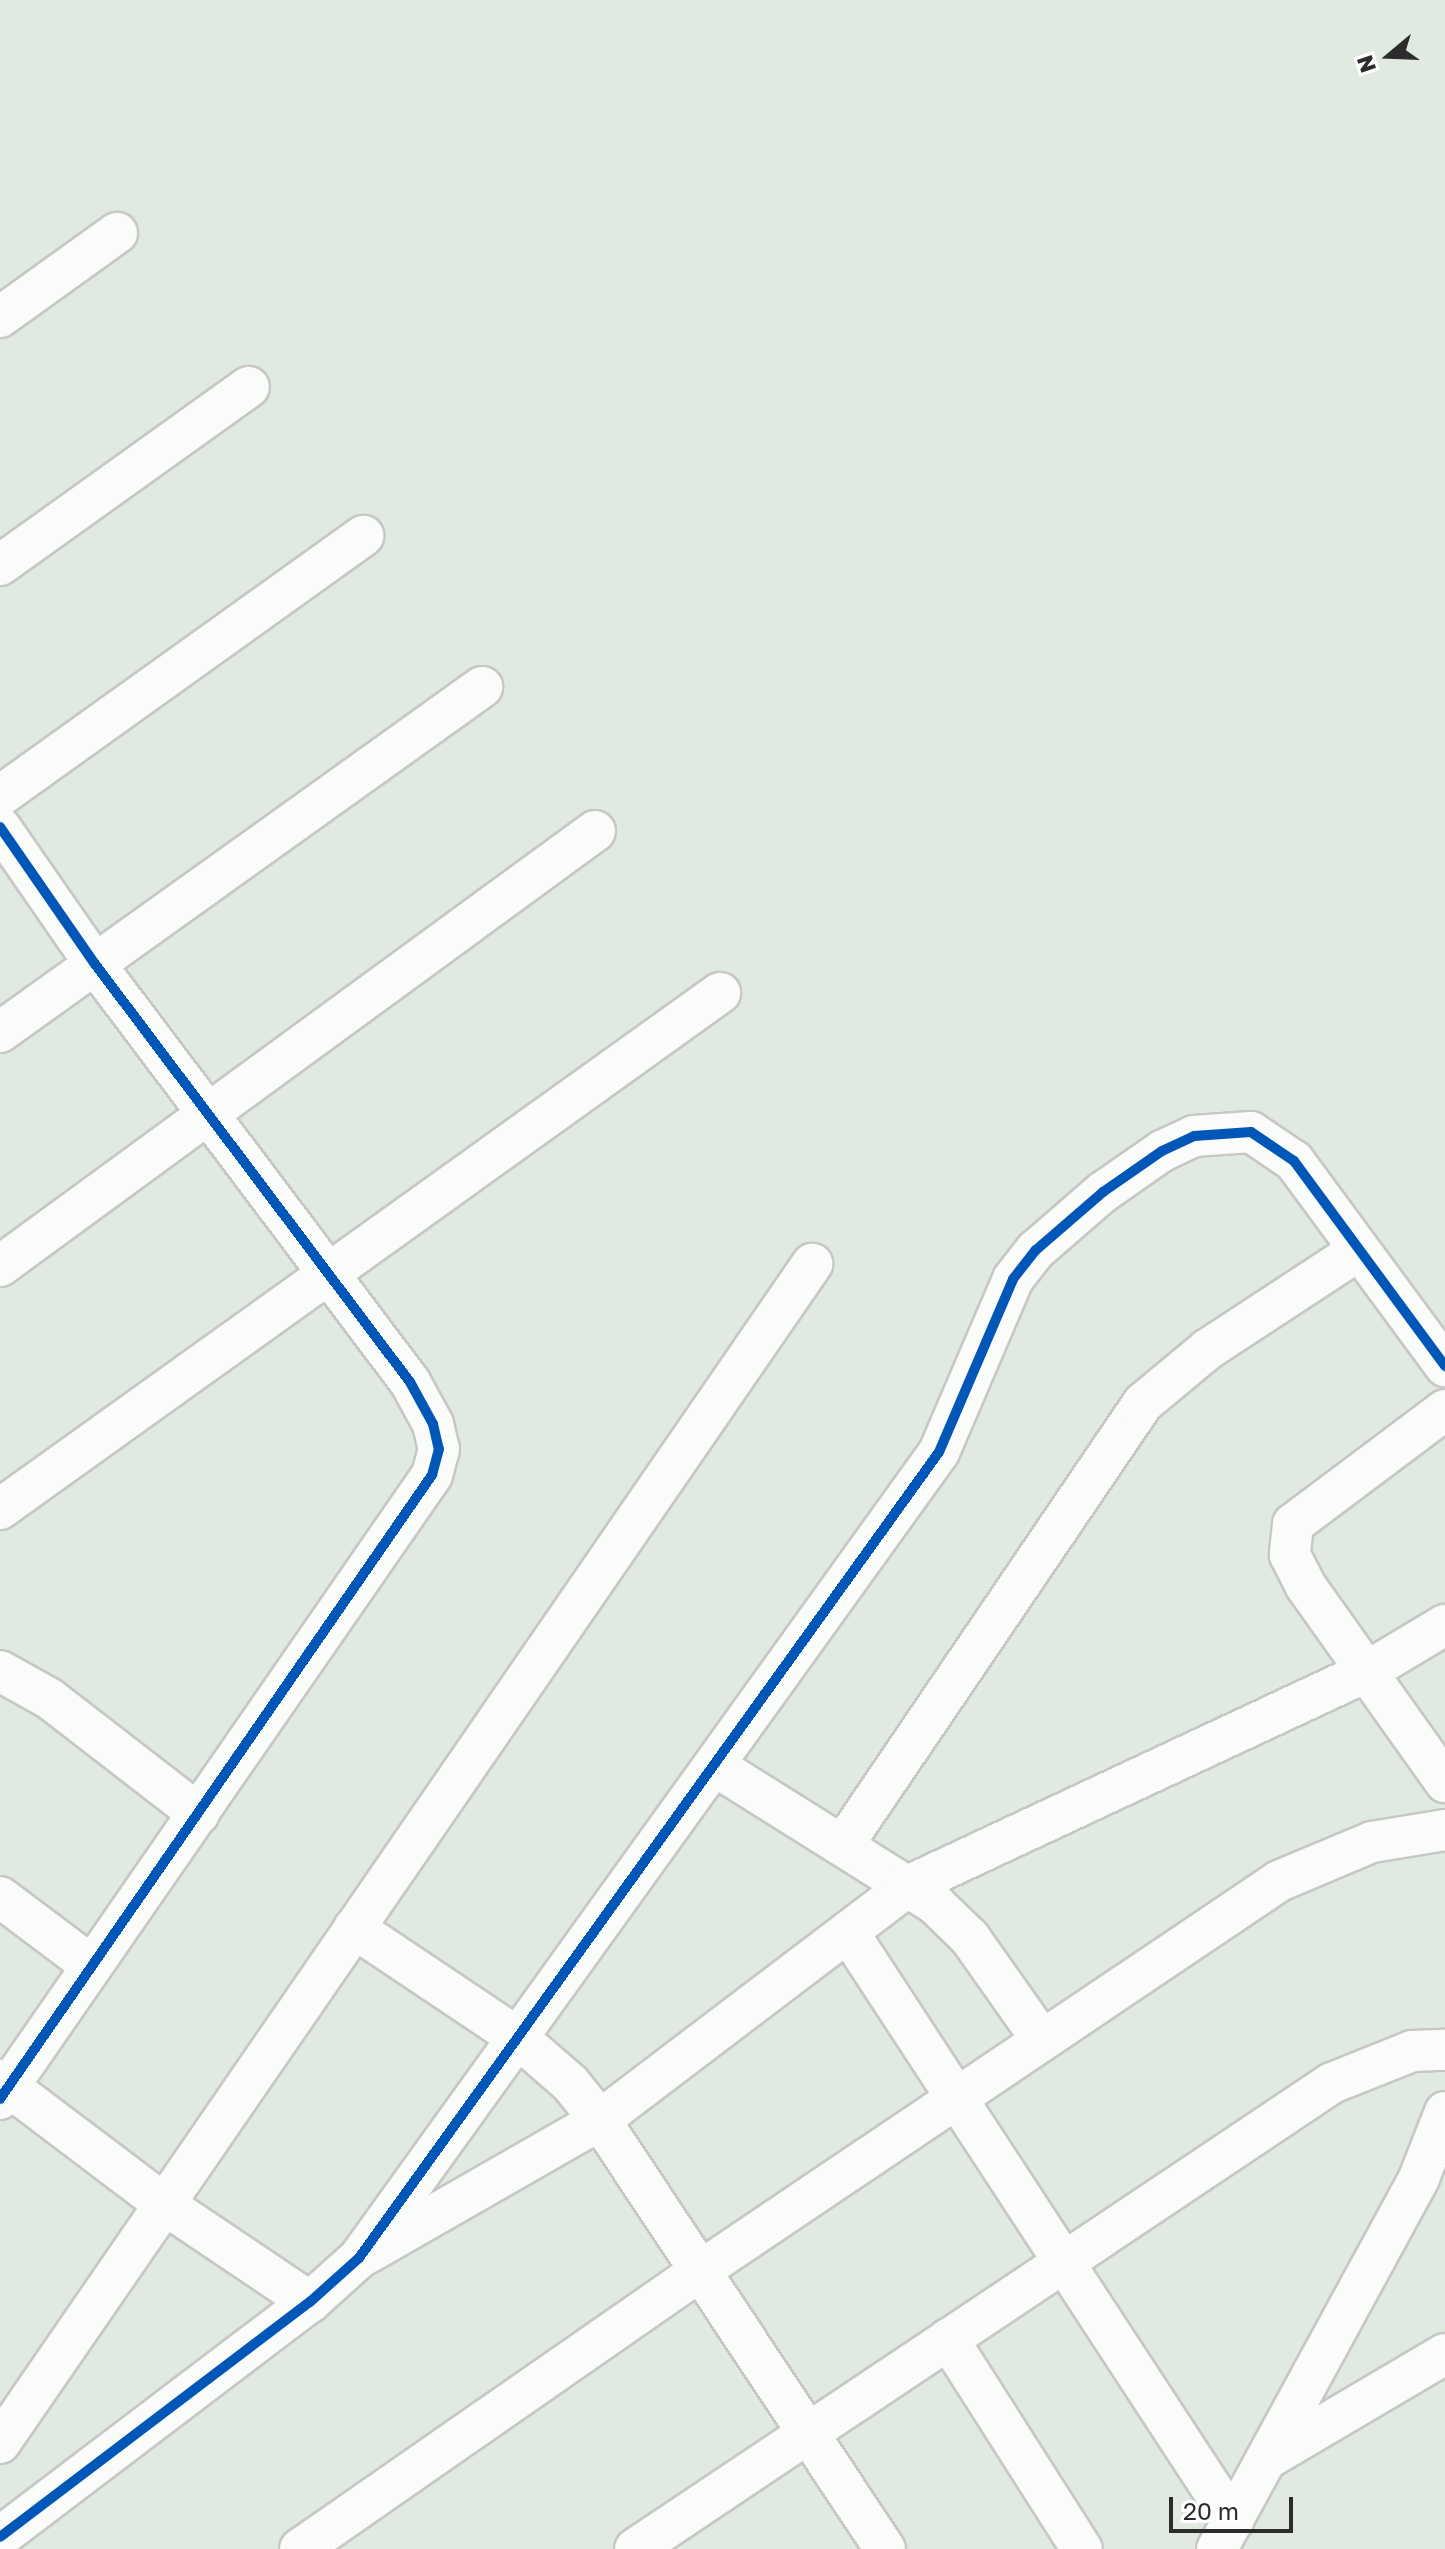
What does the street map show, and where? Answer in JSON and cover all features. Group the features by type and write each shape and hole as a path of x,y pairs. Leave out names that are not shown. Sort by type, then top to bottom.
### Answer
{"street":[{"path":"0,317 117,233"},
{"path":"0,565 249,387"},
{"path":"0,796 363,536"},
{"path":"0,1032 482,687"},
{"path":"0,827 95,964 331,1272 410,1382 433,1424 439,1449 432,1475 199,1814 3,2088 164,2204 310,2302"},
{"path":"0,1266 595,831"},
{"path":"0,1509 720,993"},
{"path":"359,2258 939,1452 1013,1279 1036,1250 1103,1192 1162,1151 1194,1136 1251,1132 1294,1161 1445,1366"},
{"path":"843,1845 1143,1403 1196,1358 1358,1251"},
{"path":"0,2443 812,1264"},
{"path":"1445,1410 1293,1524 1290,1555 1445,1782"},
{"path":"0,2537 310,2302 359,2258 600,2120 908,1886 1368,1671 1445,1625"},
{"path":"0,1671 50,1699 199,1814"},
{"path":"715,1766 908,1886 970,1938 1042,2040"},
{"path":"300,2549 700,2271 1279,1881 1372,1842 1445,1830"},
{"path":"0,1897 92,1966"},
{"path":"354,1928 517,2037 570,2083 600,2120 885,2549"},
{"path":"848,1932 1064,2262 1225,2535 1419,2178 1445,2112"},
{"path":"635,2549 1332,2083 1412,2051 1445,2050"},
{"path":"948,2339 1082,2549"},
{"path":"1270,2457 1445,2354"}],"cycle path":[{"path":"0,827 95,964 410,1382 433,1424 439,1449 432,1475 0,2099"},
{"path":"0,2537 310,2302 359,2258 939,1452 1013,1279 1036,1250 1103,1192 1162,1151 1194,1136 1251,1132 1294,1161 1445,1366"}]}
